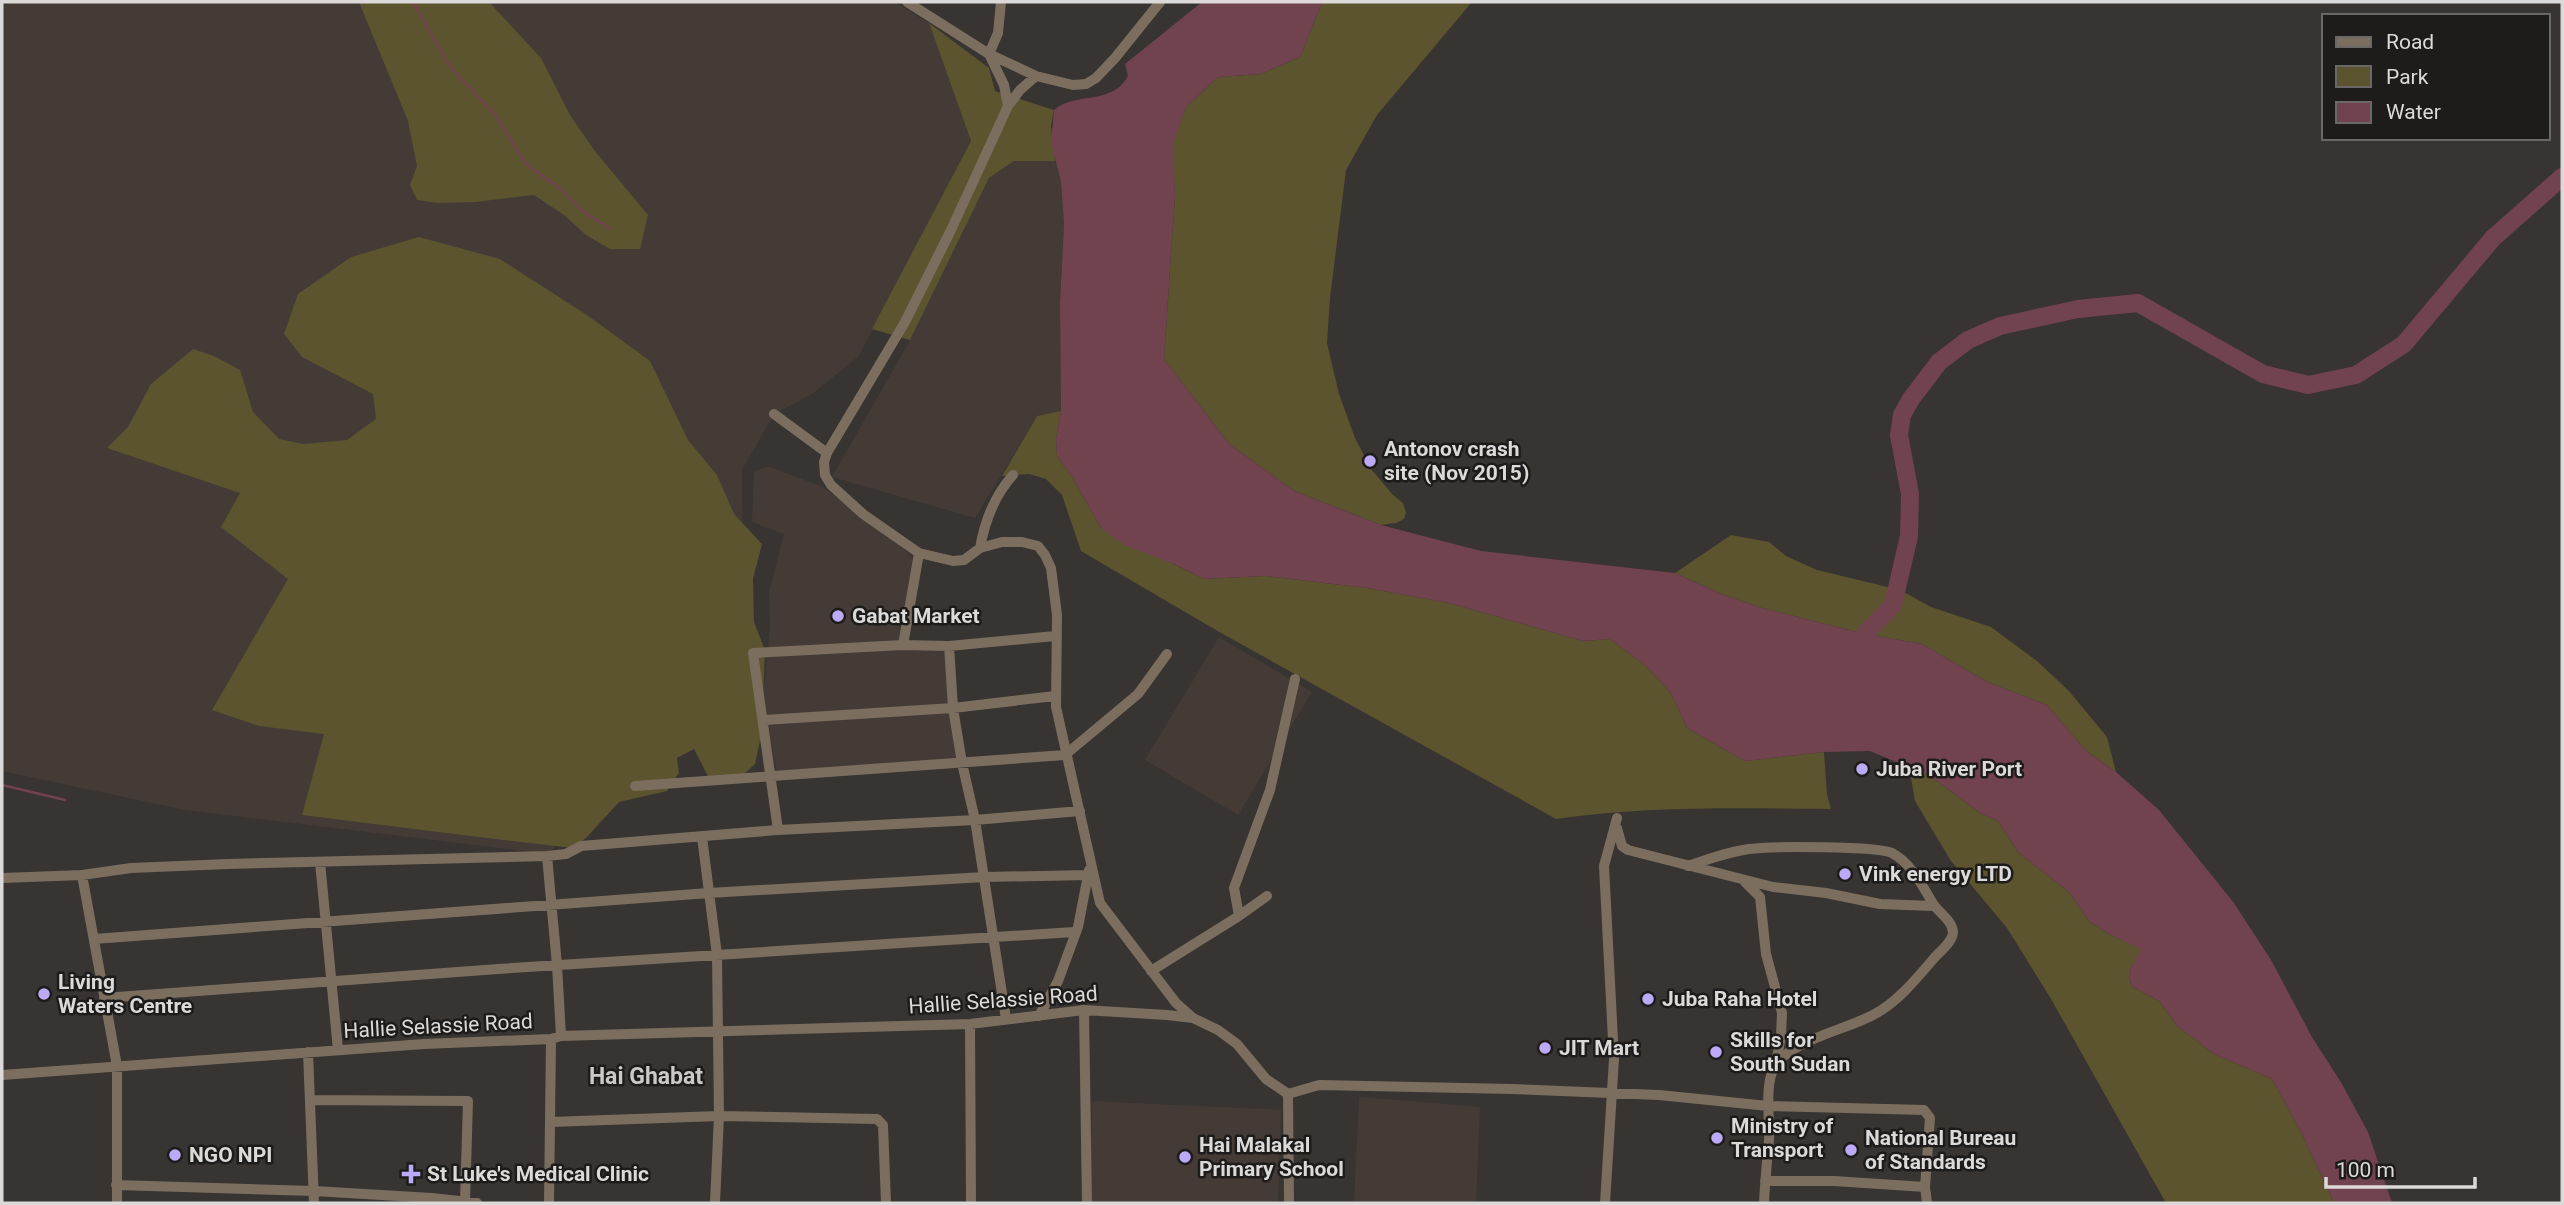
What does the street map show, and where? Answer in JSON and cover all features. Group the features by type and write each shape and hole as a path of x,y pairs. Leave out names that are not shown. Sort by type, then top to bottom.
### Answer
{"street":[{"path":"907,2 989,54 1035,76 1073,85 1092,82 1160,2"},
{"path":"989,54 998,33 1001,2"},
{"path":"989,54 997,66 1008,106"},
{"path":"1035,76 1008,106 905,322 827,453 824,462 825,475 831,485 863,514 919,553 953,561 964,560 980,548 1002,542 1022,541 1038,546 1045,555 1051,568 1057,615 1055,696 1065,755 1100,903 1176,1003 1193,1018"},
{"path":"774,414 827,453"},
{"path":"980,548 989,512 1002,487 1013,475"},
{"path":"903,645 919,553"},
{"path":"778,830 753,653 903,645 949,646 1055,636"},
{"path":"949,646 953,708 985,877 1006,1019"},
{"path":"635,786 1065,755 1138,694 1167,654"},
{"path":"1239,916 1234,888 1270,790 1295,679"},
{"path":"764,720 953,708 1055,696"},
{"path":"2,878 131,869 547,856 566,854 581,846 778,830 975,820 1080,810"},
{"path":"1605,1203 1614,1059 1604,866 1617,818 1622,846 1628,850 1773,887 1826,893 1880,904 1933,906"},
{"path":"702,837 717,955 719,1116 715,1203"},
{"path":"1039,1016 1058,981 1078,927 1089,875 1087,839"},
{"path":"1688,866 1762,847 1889,851 1920,880 1933,906 1951,925 1952,938 1906,989 1876,1014 1802,1045 1780,1059 1775,1066"},
{"path":"547,856 557,965 549,1203"},
{"path":"320,862 338,1050"},
{"path":"82,874 117,1066 117,1203"},
{"path":"94,939 709,893 985,877 1089,875"},
{"path":"1742,879 1760,897 1764,946 1782,1013 1781,1036 1768,1106 1769,1136 1764,1203"},
{"path":"1151,971 1239,916 1267,895"},
{"path":"104,998 557,965 1074,932"},
{"path":"1084,1010 1087,1203"},
{"name":"Hallie Selassie Road","path":"2,1075 308,1052 556,1038 970,1024 1084,1010 1193,1018 1218,1030 1237,1044 1266,1079 1288,1094"},
{"path":"970,1024 971,1203"},
{"path":"308,1052 314,1203"},
{"path":"1289,1203 1288,1094 1319,1085 1611,1093 1768,1106 1924,1110 1930,1118 1925,1187 1927,1203"},
{"path":"311,1100 468,1101 465,1202"},
{"path":"550,1122 719,1116 881,1121 886,1203"},
{"path":"1765,1181 1834,1181 1925,1187"},
{"path":"116,1185 314,1191 477,1203"}],"shaded area":[{"path":"2,2 895,2 929,23 971,141 859,356 812,394 774,414 742,470 743,560 550,854 185,810 2,771"},
{"path":"1014,161 1055,161 1061,182 1064,224 1060,302 1061,411 1037,416 975,518 832,477 910,340 989,178"},
{"name":"Gabat Market","path":"768,466 823,487 900,545 913,558 900,646 943,645 957,760 777,772 763,701 770,626 769,592 784,534 752,522 754,472"},
{"path":"1219,637 1312,692 1238,815 1145,760"},
{"path":"1359,1097 1480,1107 1476,1203 1354,1203"},
{"name":"Hai Malakal Primary School","path":"1092,1101 1281,1110 1278,1203 1090,1203"}],"green space":[{"path":"359,2 489,2 541,58 570,115 594,150 648,215 640,249 610,249 586,235 564,215 534,195 475,202 437,203 417,200 410,185 417,166 408,121"},
{"path":"1322,2 1472,2 1377,115 1346,170 1327,343 1339,394 1355,438 1371,469 1403,503 1406,513 1404,519 1396,523 1381,525 1294,491 1229,444 1164,359 1175,195 1172,144 1186,107 1218,77 1261,74 1300,57"},
{"path":"929,23 989,68 995,91 1054,110 1051,126 1055,161 1014,161 989,178 910,340 872,329 971,141"},
{"path":"419,237 500,259 587,315 650,361 688,440 717,475 734,514 762,544 753,579 754,622 765,650 762,732 755,764 737,781 711,782 694,749 677,758 679,773 667,791 619,802 587,837 573,848 302,815 324,734 259,726 212,710 288,579 221,527 240,493 107,448 128,427 151,384 193,349 214,356 240,370 253,412 279,439 303,444 347,440 376,419 373,394 302,357 284,334 298,294 351,257"},
{"path":"1061,411 1056,439 1057,456 1101,528 1204,579 1265,576 1367,588 1449,603 1583,641 1610,639 1645,665 1671,693 1687,728 1745,761 1824,752 1827,794 1831,809 1658,810 1556,819 1221,633 1081,551 1062,495 1046,479 1029,474 1002,476 1037,416"},
{"path":"1731,535 1769,542 1786,556 1817,570 1900,590 1931,607 1991,627 2037,661 2069,691 2107,737 2116,772 2086,751 2047,705 1987,682 1922,644 1865,634 1762,608 1721,594 1675,573"},
{"path":"1904,766 1932,777 1980,813 1998,821 2018,852 2069,892 2090,922 2142,949 2129,972 2131,986 2159,1001 2177,1026 2214,1054 2272,1079 2302,1134 2334,1203 2166,1203 2051,999 2007,928 1951,861 1915,801 1911,778"}],"water":[{"path":"1202,2 1322,2 1300,57 1261,74 1218,77 1186,107 1173,144 1175,195 1164,359 1229,444 1294,491 1381,525 1481,551 1675,573 1721,594 1762,608 1865,634 1922,644 1987,682 2047,705 2086,751 2116,772 2159,810 2234,903 2271,960 2312,1037 2368,1132 2392,1203 2334,1203 2302,1134 2272,1079 2214,1054 2177,1026 2159,1001 2131,986 2129,972 2141,949 2090,922 2069,892 2018,852 1998,821 1980,813 1932,777 1870,751 1824,752 1745,761 1687,728 1671,693 1645,665 1610,639 1583,641 1449,603 1367,588 1265,576 1204,579 1124,545 1101,528 1057,456 1056,439 1061,411 1060,302 1064,224 1061,182 1051,143 1054,110 1063,104 1113,91 1128,76 1125,64"}],"waterway":[{"path":"413,2 448,64 496,116 525,163 562,190 581,210 609,228"},
{"path":"1865,634 1893,605 1909,536 1910,494 1899,435 1902,415 1939,362 1968,340 2000,326 2078,309 2138,303 2263,374 2308,385 2356,375 2404,344 2493,238 2562,177"},
{"path":"2,785 65,800"}],"place":[{"name":"Antonov crash site (Nov 2015)","path":"1370,461"},
{"name":"Gabat Market","path":"838,616"},
{"name":"Juba River Port","path":"1862,769"},
{"name":"Vink energy LTD","path":"1845,874"},
{"name":"Living Waters Centre","path":"44,994"},
{"name":"Juba Raha Hotel","path":"1648,999"},
{"name":"JIT Mart","path":"1545,1048"},
{"name":"Skills for South Sudan","path":"1716,1052"},
{"name":"Ministry of Transport","path":"1717,1138"},
{"name":"National Bureau of Standards","path":"1851,1150"},
{"name":"NGO NPI","path":"175,1155"},
{"name":"Hai Malakal Primary School","path":"1185,1157"},
{"name":"St Luke's Medical Clinic","path":"411,1174"}],"district":[{"name":"Hai Ghabat","path":"646,1076"}]}
